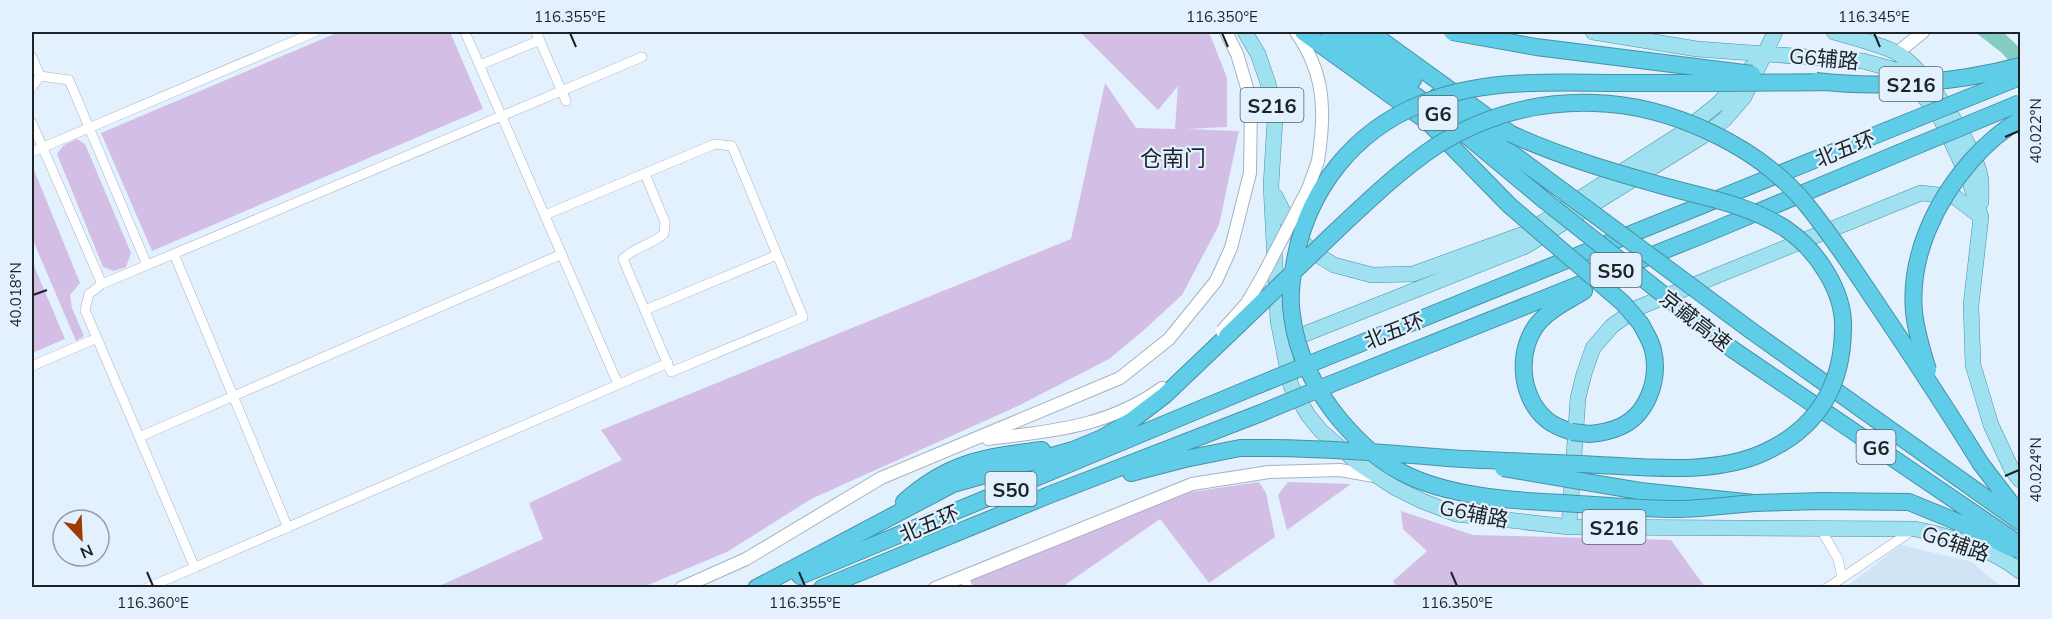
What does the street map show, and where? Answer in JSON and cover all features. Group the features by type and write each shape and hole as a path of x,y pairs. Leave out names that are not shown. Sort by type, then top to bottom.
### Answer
{"highway":[{"path":"1303,32 1428,122 1509,206 1623,303 1641,324 1653,347 1654,355 1653,387 1639,413 1617,429 1590,434 1559,428 1546,420 1529,397 1525,385 1525,350 1531,334 1541,320 1556,308 1584,292 1715,230"},
{"name":"京藏高速","path":"1329,32 1442,115 1544,200 1732,349 2020,544"},
{"name":"京藏高速","path":"1348,32 1753,332 2020,522"},
{"path":"1049,495 1185,459 1240,448 1304,447 1395,452 1449,458 1678,468 1729,464 1764,453 1794,436 1820,410 1836,381 1843,352 1844,320 1826,271 1809,250 1788,230 1756,213 1722,200 1588,165 1548,151 1511,134 1370,32"},
{"path":"1452,32 1611,58 1826,82"},
{"path":"2020,66 1962,79 1901,84 1826,82 1524,83 1472,87 1422,103 1386,121 1362,140 1321,186 1306,219 1297,249 1293,270 1292,315 1299,346 1311,378 1328,406 1350,433 1371,452 1401,473 1431,484 1513,501 1671,509 1821,501 1909,502 2020,550"},
{"name":"北五环","path":"770,588 1251,388 2020,77"},
{"path":"756,588 845,542 887,517 923,484 948,470 982,459 1069,445 1131,421 1165,395 1224,334 1362,207 1436,147 1483,121 1532,106 1574,102 1619,103 1662,113 1700,126 1770,169 1805,202 1836,244 1981,464 2020,516"},
{"name":"北五环","path":"822,588 1049,495 1261,413 1715,230 2020,103"},
{"path":"1933,388 1921,348 1914,310 1916,267 1935,212 1953,181 1986,145 2020,120"},
{"path":"1449,458 1536,475 1640,491 1754,503"}],"main road":[{"name":"G6辅路","path":"1245,32 1258,54 1268,83 1275,119 1271,184 1278,321 1291,386 1308,415 1321,431 1376,476 1422,501 1456,514 1569,527 1915,529 1943,534 1970,544 2010,563 2020,571"},
{"name":"G6辅路","path":"1593,32 1697,49 1863,61 1896,70 1920,91 1940,117 1969,179 1981,217 1971,306 1973,365 1991,425 2012,470 2020,480"},
{"path":"1282,343 1526,246 1703,136 1724,120 1744,97 1775,32"},
{"path":"1834,32 1897,53 1917,70 1935,92 1968,145 1980,174 1981,217"},
{"path":"1271,184 1281,210 1293,231 1311,251 1334,265 1372,275 1413,274 1526,233 1679,135 1718,104 1766,53"},
{"path":"1569,527 1578,398 1593,348 1612,326 1637,308 1921,192 1955,197 1981,217"}],"street":[{"path":"32,152 315,32"},
{"path":"465,32 618,384"},
{"path":"681,588 746,559 881,478 1120,378 1169,339 1216,281 1231,248 1250,173 1251,101 1238,54 1226,32"},
{"path":"970,441 1071,428 1102,420 1134,406 1161,389 1224,334 1247,303 1262,277 1308,189 1318,160 1323,127 1321,93 1313,62 1296,32"},
{"path":"1897,53 1923,32"},
{"path":"480,65 538,36 566,101"},
{"path":"195,568 85,310 89,294 102,284 642,57"},
{"path":"32,60 40,76"},
{"path":"40,76 69,80 147,265"},
{"path":"32,87 40,76"},
{"path":"32,123 102,284"},
{"path":"545,215 715,144 732,146 803,317 671,372 623,259 629,253 657,240 664,234 665,222 645,174"},
{"path":"174,254 288,528"},
{"path":"139,437 562,254"},
{"path":"645,310 777,255"},
{"path":"32,366 97,339"},
{"path":"147,588 668,363"},
{"path":"935,588 966,582 1192,484 1269,472 1340,470 1376,476"},
{"path":"1820,528 1838,559 1842,577"},
{"path":"1827,588 1915,529"}],"shaded area":[{"path":"339,32 450,32 483,109 152,251 101,133"},
{"path":"1080,32 1209,32 1227,78 1227,127 1187,129 1239,131 1219,225 1182,295 1144,330 1109,359 1020,405 811,499 727,552 643,587 437,587 543,539 529,503 622,460 601,430 1071,239 1105,83 1136,128 1175,129 1178,86 1158,110"},
{"path":"1975,32 2003,32 2020,48 2020,74 2002,53"},
{"path":"77,139 85,144 131,253 126,267 114,271 103,267 57,154 64,145"},
{"path":"32,165 80,283 70,295 72,308 84,336 76,341 32,238"},
{"path":"32,261 65,339 32,353"},
{"path":"1259,482 1266,493 1275,537 1209,583 1160,519 1062,587 972,587 971,576 1191,492"},
{"path":"1288,482 1351,484 1287,530 1278,495"},
{"path":"1401,511 1473,535 1671,540 1705,587 1397,587 1393,581 1427,551 1403,529"},
{"path":"1901,545 1972,562 2001,587 1846,587"}],"district":[{"name":"仓南门","path":"1173,158"}]}
